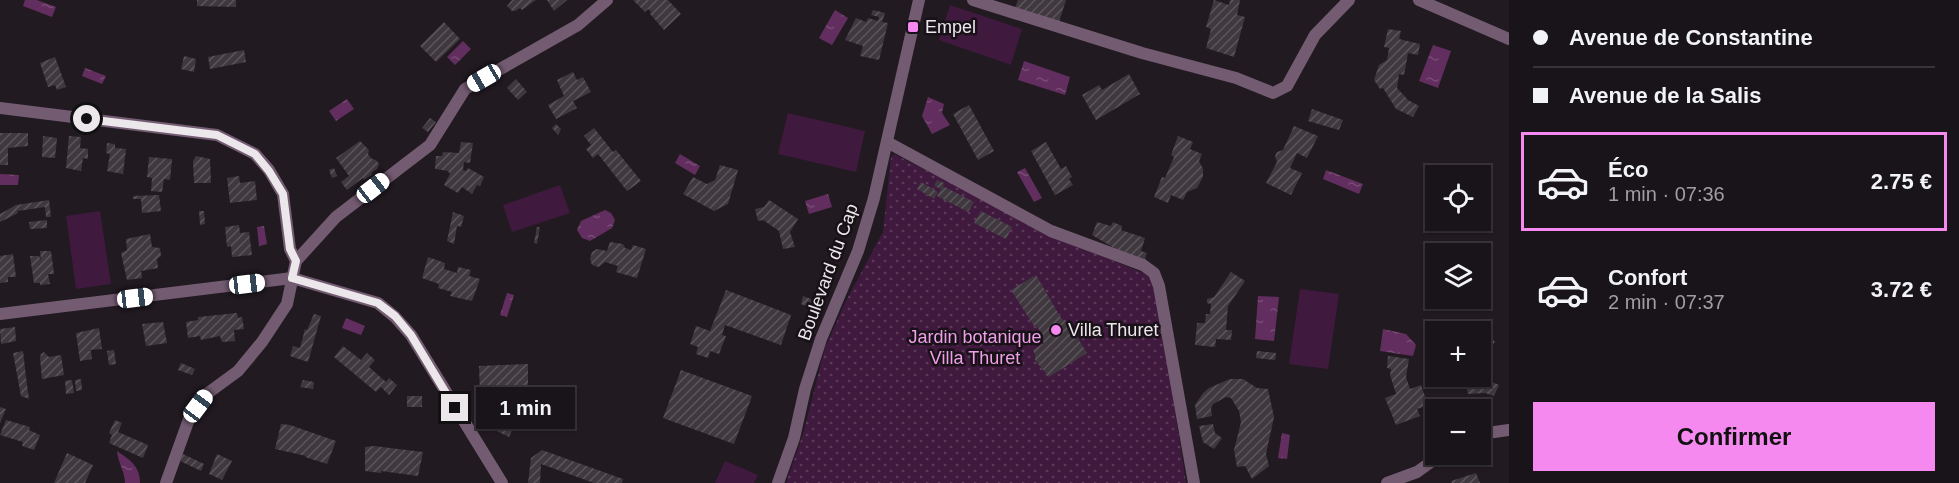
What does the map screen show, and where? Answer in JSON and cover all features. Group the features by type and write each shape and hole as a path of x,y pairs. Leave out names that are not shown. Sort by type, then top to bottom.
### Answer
{"street":[{"path":"166,483 189,419 208,393 238,371 262,342 287,304 296,261 336,217 430,145 465,89 578,25 607,0"},
{"name":"Boulevard du Cap","path":"778,483 794,438 805,389 821,339 858,251 874,198 919,0"},
{"path":"973,0 1142,53 1236,78 1273,93 1287,86 1315,35 1350,0"},
{"path":"1419,0 1509,39"},
{"path":"0,108 217,135 255,154 283,194 290,249 296,261"},
{"path":"887,142 1051,231 1143,265 1154,273 1159,286 1194,483"},
{"path":"0,314 292,278 378,303 395,316 411,335 502,483"},
{"path":"1491,432 1509,430"},
{"path":"1387,483 1417,472 1427,465"}],"green space":[{"path":"950,5 1022,29 1011,65 939,40"},
{"path":"788,113 865,131 856,172 778,154"},
{"name":"Jardin botanique Villa Thuret","path":"894,154 1072,244 1148,275 1156,289 1186,483 786,483 803,434 825,348 846,301 883,232 891,157"},
{"path":"560,185 570,213 512,232 503,205"},
{"path":"100,211 111,284 76,289 66,216"},
{"path":"1300,289 1339,294 1328,369 1289,364"},
{"path":"725,461 758,475 754,483 715,483"}],"water":[{"path":"25,0 37,0 56,7 52,17 23,6"},
{"path":"835,10 848,18 832,45 819,38"},
{"path":"463,41 471,49 455,65 447,57"},
{"path":"1433,45 1451,51 1438,88 1419,81"},
{"path":"1024,61 1070,77 1065,95 1018,80"},
{"path":"85,68 106,76 102,84 82,76"},
{"path":"928,97 944,104 942,113 950,125 932,134 922,116"},
{"path":"347,99 354,109 336,121 329,111"},
{"path":"680,154 700,166 695,175 675,163"},
{"path":"1025,168 1042,198 1034,202 1017,172"},
{"path":"1326,170 1363,184 1359,194 1323,179"},
{"path":"0,174 19,175 18,185 0,185"},
{"path":"828,194 832,207 809,214 805,201"},
{"path":"605,210 611,213 615,220 612,228 590,241 582,238 577,230 581,221"},
{"path":"264,226 267,244 259,246 257,227"},
{"path":"507,293 514,295 507,317 500,315"},
{"path":"1258,296 1279,297 1274,341 1255,339"},
{"path":"346,318 365,326 361,335 342,328"},
{"path":"1383,329 1406,334 1416,345 1413,356 1380,351"},
{"path":"1282,433 1290,435 1287,459 1278,458"},
{"path":"117,451 136,468 140,483 125,483"}],"building":[{"path":"197,0 236,0 236,7 197,6"},
{"path":"512,0 536,0 522,10 520,8 512,11 507,6"},
{"path":"547,0 567,0 554,11"},
{"path":"633,0 668,0 681,14 664,30 648,9 645,12"},
{"path":"1018,0 1066,0 1059,22 1015,8"},
{"path":"1214,0 1229,5 1230,0 1240,0 1237,15 1245,17 1234,57 1206,48 1211,29 1206,27"},
{"path":"873,10 885,13 882,22 888,23 879,60 860,56 863,46 845,40 856,18 866,22 868,18 878,21 879,17 871,15"},
{"path":"444,22 460,39 436,62 420,46"},
{"path":"1388,29 1401,31 1399,39 1420,44 1418,55 1408,53 1404,75 1399,74 1397,88 1408,100 1419,106 1413,117 1396,109 1383,88 1380,89 1374,80 1379,65 1387,60 1389,48 1384,47"},
{"path":"244,50 246,62 210,69 208,57"},
{"path":"184,56 196,59 194,72 181,69"},
{"path":"55,57 66,87 57,90 55,85 48,87 40,63"},
{"path":"573,72 577,80 583,77 591,92 573,101 577,108 556,119 548,105 564,96 557,80"},
{"path":"1129,74 1140,94 1096,120 1082,95 1099,85 1102,90"},
{"path":"516,79 527,92 518,100 507,88"},
{"path":"969,105 994,151 978,160 953,114"},
{"path":"1312,109 1343,120 1339,130 1308,121"},
{"path":"430,118 436,122 428,132 422,128"},
{"path":"556,124 561,129 558,135 552,128"},
{"path":"1294,126 1318,136 1307,158 1297,153 1290,168 1302,173 1291,195 1266,183 1277,162 1275,156 1277,152 1283,150"},
{"path":"594,128 613,152 616,150 641,181 627,191 598,154 593,158 586,149 591,145 584,136"},
{"path":"0,133 28,133 28,146 8,148 8,165 0,165"},
{"path":"43,136 57,138 55,158 42,157"},
{"path":"69,136 81,137 80,148 88,149 88,159 83,158 81,171 66,168"},
{"path":"1178,136 1193,142 1190,149 1202,154 1199,161 1203,169 1203,177 1197,188 1187,192 1183,200 1171,195 1168,203 1154,197 1174,157 1171,155"},
{"path":"360,141 369,150 368,154 372,159 379,164 377,169 371,173 373,174 364,180 363,178 347,190 341,182 349,176 336,158"},
{"path":"461,142 473,143 470,163 464,162 463,170 466,171 468,168 484,177 480,186 477,185 472,194 462,187 458,193 444,185 450,174 448,171 435,169 436,156 442,156 443,152 459,153"},
{"path":"1046,142 1061,169 1066,166 1072,177 1069,179 1073,185 1055,195 1031,151"},
{"path":"107,143 115,144 115,148 126,149 123,174 107,171 110,154 106,153"},
{"path":"196,156 210,159 211,183 194,183 193,161"},
{"path":"149,157 172,159 170,180 164,179 162,192 151,191 152,178 147,177"},
{"path":"720,165 738,170 728,204 714,211 683,194 693,177 707,184 715,180"},
{"path":"334,168 337,176 332,178 329,170"},
{"path":"239,176 240,183 255,181 257,200 230,203 227,178"},
{"path":"937,180 944,183 943,186 974,202 968,212 937,196 941,189 934,186"},
{"path":"921,182 938,192 934,199 917,189"},
{"path":"159,195 161,211 142,213 141,199 133,199 133,196"},
{"path":"49,200 51,217 46,217 45,207 17,211 18,213 0,222 0,214 16,205"},
{"path":"769,200 798,219 790,232 795,247 783,249 779,231 763,220 758,221 755,209 764,207"},
{"path":"199,211 204,211 205,224 200,225"},
{"path":"981,211 1012,227 1006,239 974,223"},
{"path":"453,212 464,216 461,227 457,226 454,244 447,241"},
{"path":"47,220 47,228 30,229 29,222"},
{"path":"1097,222 1111,226 1113,222 1122,226 1121,230 1145,238 1141,251 1147,253 1144,261 1126,255 1092,235"},
{"path":"239,225 240,233 249,232 252,255 232,257 231,246 227,247 225,227"},
{"path":"537,227 540,227 537,244 534,243"},
{"path":"150,234 152,247 160,248 161,256 157,259 158,268 141,271 142,278 127,280 121,253 127,250 126,239"},
{"path":"610,242 623,244 625,248 631,250 633,245 646,249 637,278 616,272 618,266 605,262 599,267 592,265 590,259 592,252 597,249 607,251"},
{"path":"40,251 51,251 54,274 48,274 50,284 34,283 30,256 39,256 41,261"},
{"path":"13,254 16,277 8,277 8,282 0,283 0,256"},
{"path":"428,257 445,263 444,269 457,273 458,267 471,270 469,276 480,279 472,301 450,296 452,292 438,288 439,284 422,278"},
{"path":"1231,272 1245,281 1228,306 1226,330 1232,330 1231,340 1216,339 1215,347 1195,345 1197,323 1205,323 1206,314 1210,314 1211,304 1207,303 1207,299 1214,297"},
{"name":"Villa Thuret","path":"1036,275 1061,318 1067,321 1087,353 1049,377 1035,360 1033,350 1044,343 1041,338 1043,336 1011,290"},
{"path":"726,290 791,315 781,345 725,325 722,335 726,336 719,354 710,351 708,358 696,354 698,347 690,344 696,326 710,331"},
{"path":"803,296 824,304 819,316 809,312 810,308 801,304"},
{"path":"237,313 238,318 242,317 244,329 234,330 235,341 222,342 220,336 201,340 200,336 188,338 186,322 198,320 198,317"},
{"path":"314,314 321,316 308,362 290,356 293,346 300,348 305,329 307,330"},
{"path":"163,322 167,343 146,346 142,324"},
{"path":"15,327 16,341 1,344 0,329"},
{"path":"99,328 102,349 89,350 92,359 80,361 76,333"},
{"path":"343,346 361,360 367,353 375,360 369,367 386,382 389,378 397,385 389,395 381,387 376,392 334,357"},
{"path":"114,350 116,364 109,365 107,351"},
{"path":"23,351 29,399 21,396 13,353"},
{"path":"1257,351 1276,353 1275,360 1256,358"},
{"path":"44,352 49,357 61,355 64,375 42,379 40,358"},
{"path":"1388,356 1409,359 1406,377 1410,389 1421,385 1426,399 1425,406 1417,409 1420,416 1396,425 1385,398 1396,394 1390,375 1391,369 1387,368"},
{"path":"181,363 195,369 192,375 178,370"},
{"path":"528,364 528,386 520,386 520,392 512,392 512,389 500,391 497,389 496,395 480,396 479,366"},
{"path":"681,370 752,396 734,444 663,418"},
{"path":"81,379 82,390 76,391 75,380"},
{"path":"1230,379 1243,379 1257,388 1268,389 1274,417 1266,454 1269,466 1252,479 1245,466 1237,467 1234,450 1241,422 1239,411 1231,398 1226,397 1213,404 1212,416 1197,419 1195,405 1203,393"},
{"path":"72,380 74,393 66,394 65,381"},
{"path":"303,380 314,382 313,389 300,387"},
{"path":"1491,382 1499,385 1494,396 1485,393 1468,394 1467,387 1491,387"},
{"path":"407,396 422,396 422,407 407,407"},
{"path":"0,407 6,409 0,423"},
{"path":"492,415 514,426 509,437 486,426"},
{"path":"6,420 30,427 29,430 40,435 34,450 22,446 23,442 0,435"},
{"path":"115,420 122,423 118,432 148,445 143,458 109,443 112,435 109,433"},
{"path":"281,424 336,441 327,464 306,456 275,449"},
{"path":"1213,424 1215,433 1222,438 1214,449 1203,442 1199,426"},
{"path":"365,447 423,452 418,476 365,471"},
{"path":"542,450 623,479 622,483 594,483 541,464 540,483 528,483 531,458"},
{"path":"67,453 93,465 85,483 54,483"},
{"path":"183,454 204,464 201,471 180,461"},
{"path":"217,454 232,461 222,480 209,474"},
{"path":"1476,473 1480,483 1452,483 1451,481"}],"place":[{"name":"Empel","path":"913,27"},
{"name":"Villa Thuret","path":"1056,330"}],"route":[{"path":"87,119 217,135 255,154 283,194 290,249 296,261 292,278 378,303 395,316 411,335 455,408"}]}
